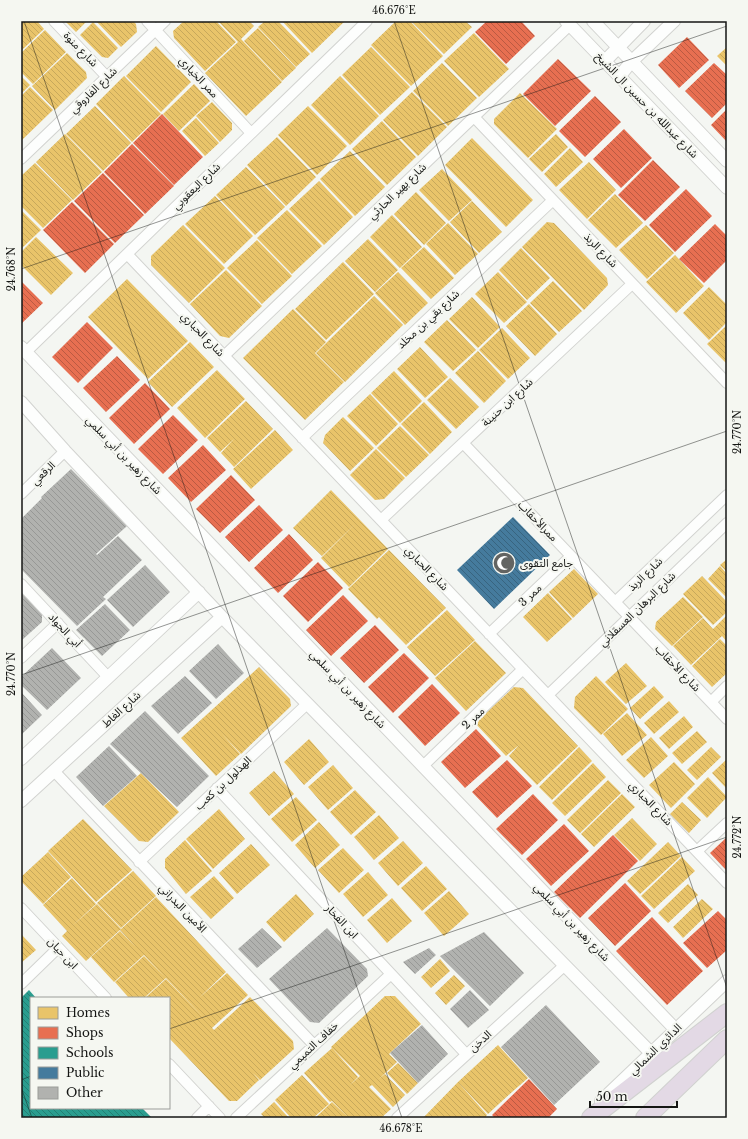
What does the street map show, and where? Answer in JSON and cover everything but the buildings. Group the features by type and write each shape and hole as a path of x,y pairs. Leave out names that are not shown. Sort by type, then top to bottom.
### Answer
{"highway":[{"path":"591,1118 727,1013"},
{"path":"645,1118 727,1039"}],"street":[{"name":"شارع منوة","path":"54,21 108,77"},
{"name":"ممر الخياري","path":"147,21 251,133"},
{"name":"شارع الفاروقي","path":"22,155 108,77 165,21"},
{"name":"شارع اليعقوبي","path":"23,350 127,254 367,21"},
{"name":"شارع عبدالله بن حسين ال الشيخ","path":"592,21 727,161"},
{"path":"605,61 644,21"},
{"path":"619,76 631,62 674,21"},
{"name":"شارع عبدالله بن حسين ال الشيخ","path":"568,23 727,188"},
{"name":"شارع بهير الحارثي","path":"224,356 474,117 568,23"},
{"name":"شارع الربذ","path":"474,117 727,383"},
{"name":"شارع بقي بن مخلد","path":"302,438 553,200"},
{"name":"شارع الحباري","path":"127,254 727,883"},
{"name":"شارع ابن حنينة","path":"381,520 632,284"},
{"name":"شارع زهير بن أبي سلمي","path":"23,350 676,1030"},
{"path":"21,402 65,452 222,617 651,1053"},
{"name":"ممرالأحقاب","path":"463,443 629,617"},
{"name":"الرقعي","path":"21,494 65,452"},
{"name":"شارع الربذ","path":"615,602 727,495"},
{"name":"شارع البرهان العسقلاني","path":"548,696 727,523"},
{"name":"ممر 3","path":"489,634 571,556"},
{"name":"أبي الجواد","path":"21,584 108,677"},
{"path":"21,759 199,592"},
{"name":"شارع الغاط","path":"21,801 222,617"},
{"name":"شارع الأحقاب","path":"629,617 727,719"},
{"path":"21,658 58,623"},
{"name":"ممر 2","path":"423,766 523,669"},
{"path":"711,702 727,686"},
{"name":"الهذلول بن كعب","path":"139,862 307,704"},
{"name":"الأمين البدراني","path":"54,771 313,1044"},
{"name":"ابن الفخار","path":"217,788 466,1054"},
{"path":"697,851 727,823"},
{"name":"ابن حيان","path":"21,908 105,997"},
{"path":"21,984 58,948"},
{"name":"الدخن","path":"397,1118 565,965"},
{"name":"خفاف التميمي","path":"236,1118 313,1044 391,974"},
{"name":"الدائري الشمالي","path":"583,1118 727,981"},
{"path":"170,1065 220,1118"},
{"path":"197,1118 209,1106"}],"place":[{"name":"جامع التقوى","path":"504,563"}]}
